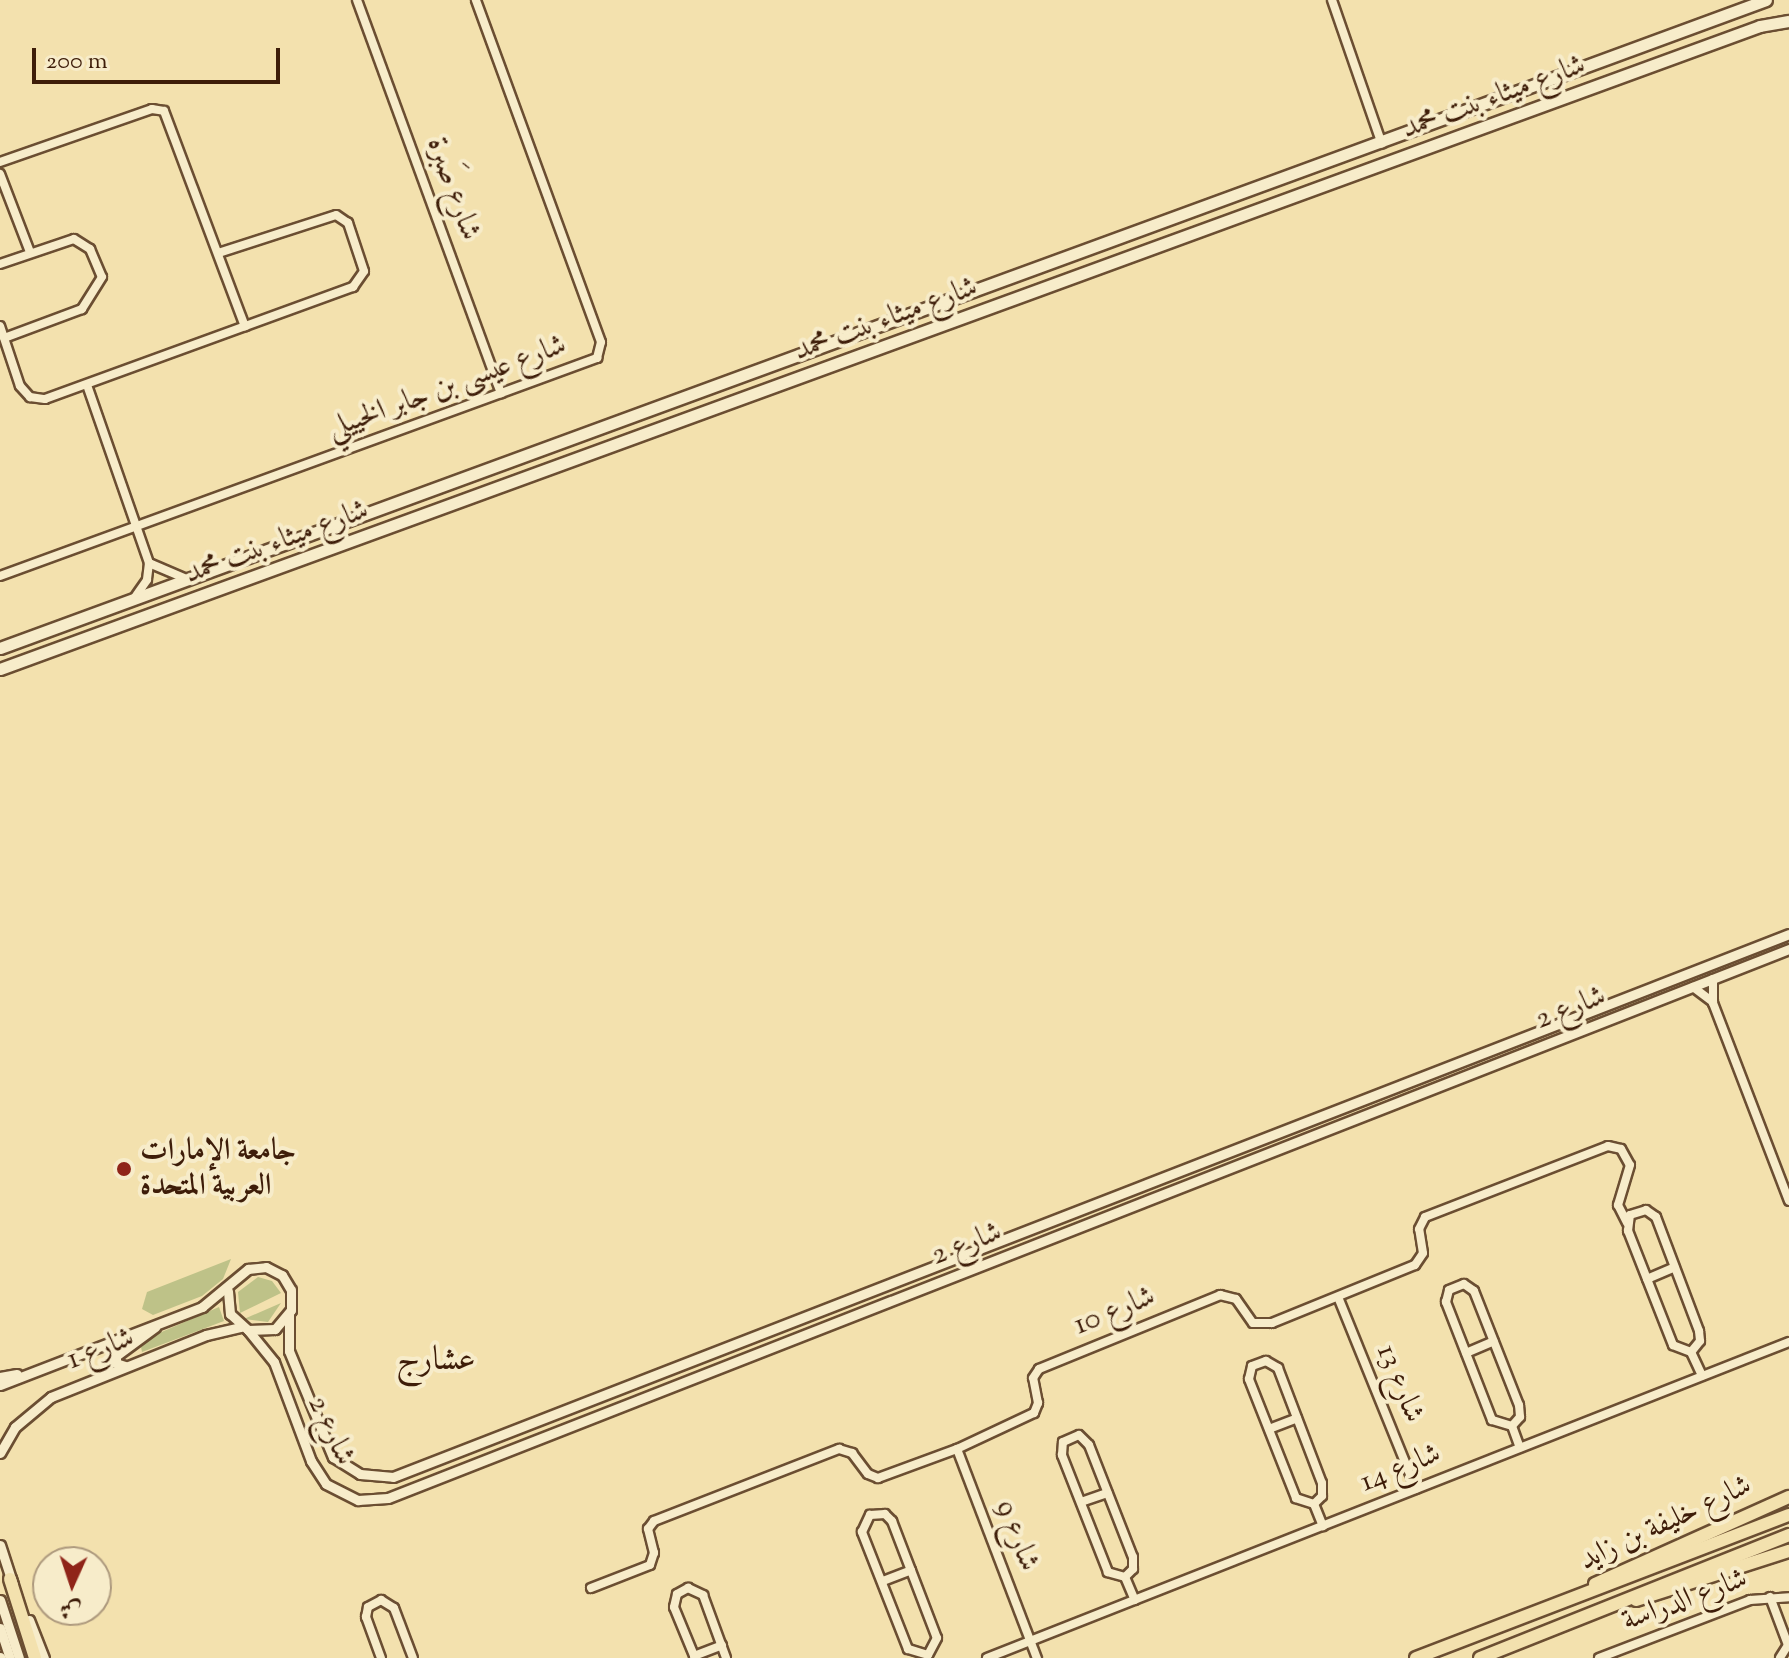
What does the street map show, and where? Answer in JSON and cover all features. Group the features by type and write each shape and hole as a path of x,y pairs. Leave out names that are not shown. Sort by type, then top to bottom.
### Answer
{"main road":[{"name":"شارع ميثاء بنت محمد","path":"0,648 1382,144 1766,0"},
{"name":"شارع ميثاء بنت محمد","path":"0,669 1760,26 1789,21"},
{"name":"شارع خليفة بن زايد","path":"1566,1600 1789,1497"},
{"name":"شارع خليفة بن زايد","path":"1416,1658 1789,1515"},
{"name":"شارع خليفة بن زايد","path":"1480,1658 1789,1535"},
{"name":"شارع خليفة بن زايد","path":"1613,1606 1789,1551"},
{"path":"10,1579 35,1658"}],"street":[{"name":"شارع صَبرة","path":"357,0 501,394"},
{"name":"شارع عيسى بن جابر الخييلي","path":"0,576 593,361 602,348 476,0"},
{"path":"1332,0 1382,144"},
{"path":"0,162 160,109 167,114 245,326"},
{"path":"0,174 30,252"},
{"path":"0,326 20,386 30,397 45,399 353,287 363,277 364,264 348,223 336,215 218,253"},
{"path":"0,264 67,239 80,240 90,249 102,282 82,309 4,338"},
{"path":"87,385 149,563 147,580 132,600"},
{"path":"149,563 165,575 194,577"},
{"name":"شارع 2","path":"289,1314 289,1351 327,1448 352,1471 393,1477 1789,934"},
{"name":"شارع 2","path":"245,1328 274,1362 311,1461 326,1484 355,1499 388,1498 1789,949"},
{"path":"1713,979 1713,1003 1789,1201"},
{"path":"1693,987 1713,1003"},
{"name":"شارع 10","path":"591,1588 650,1565 654,1553 648,1529 654,1521 834,1451 852,1453 868,1474 878,1478 957,1449 1034,1413 1038,1398 1033,1378 1039,1369 1220,1295 1233,1296 1249,1320 1260,1325 1338,1297 1418,1262 1423,1247 1419,1224 1425,1217 1608,1146 1621,1149 1630,1165 1618,1205 1627,1223"},
{"path":"1691,1352 1701,1336 1675,1267 1653,1214 1637,1211 1627,1223 1647,1279 1673,1345 1691,1352 1702,1376"},
{"path":"1647,1279 1675,1267"},
{"path":"272,1269 291,1290 289,1314 275,1329 245,1328 228,1309 228,1291 243,1271 272,1269"},
{"path":"1512,1426 1492,1420 1446,1302 1455,1285 1474,1291 1494,1341 1520,1411 1512,1426 1520,1448"},
{"name":"شارع 1","path":"0,1383 157,1325 228,1291"},
{"name":"شارع 13","path":"1338,1297 1416,1489"},
{"path":"125,1366 116,1363 116,1356 139,1343 157,1325"},
{"name":"شارع 1","path":"0,1453 15,1427 37,1405 125,1366 245,1328"},
{"path":"1466,1353 1494,1341"},
{"name":"شارع 14","path":"1030,1641 1789,1342"},
{"path":"1314,1504 1324,1487 1278,1368 1270,1362 1256,1363 1249,1379 1296,1498 1314,1504 1323,1526"},
{"name":"شارع 1","path":"0,1383 21,1373 43,1369"},
{"path":"1269,1429 1297,1418"},
{"path":"1070,1436 1087,1441 1134,1563 1125,1577 1108,1572 1061,1451 1070,1436"},
{"name":"شارع 9","path":"957,1449 1030,1641"},
{"path":"1081,1502 1107,1493"},
{"path":"885,1514 892,1521 911,1570 937,1638 928,1656 908,1649 862,1532 870,1515 885,1514"},
{"path":"0,1545 10,1579 44,1658"},
{"path":"883,1581 911,1570"},
{"path":"1125,1577 1135,1600"},
{"path":"722,1645 695,1657 674,1607 684,1589 703,1595 722,1645 726,1658"},
{"path":"1770,1597 1788,1645 1780,1658"},
{"name":"شارع الدراسة","path":"1599,1658 1770,1597 1789,1597"},
{"path":"0,1600 19,1658"},
{"path":"381,1658 366,1617 368,1607 381,1600 394,1608 413,1658"},
{"path":"0,1628 5,1657"},
{"path":"987,1658 1030,1641 1037,1658"},
{"path":"0,1642 5,1657"}],"green space":[{"path":"231,1259 223,1279 202,1296 153,1315 142,1309 147,1292"},
{"path":"258,1277 272,1281 281,1293 240,1313 238,1292"},
{"path":"281,1303 268,1322 244,1319"},
{"path":"219,1307 224,1321 142,1352 141,1347 157,1334"}],"place":[{"name":"جامعة الإمارات العربية المتحدة","path":"124,1169"}],"district":[{"name":"عشارج","path":"436,1361"}]}
